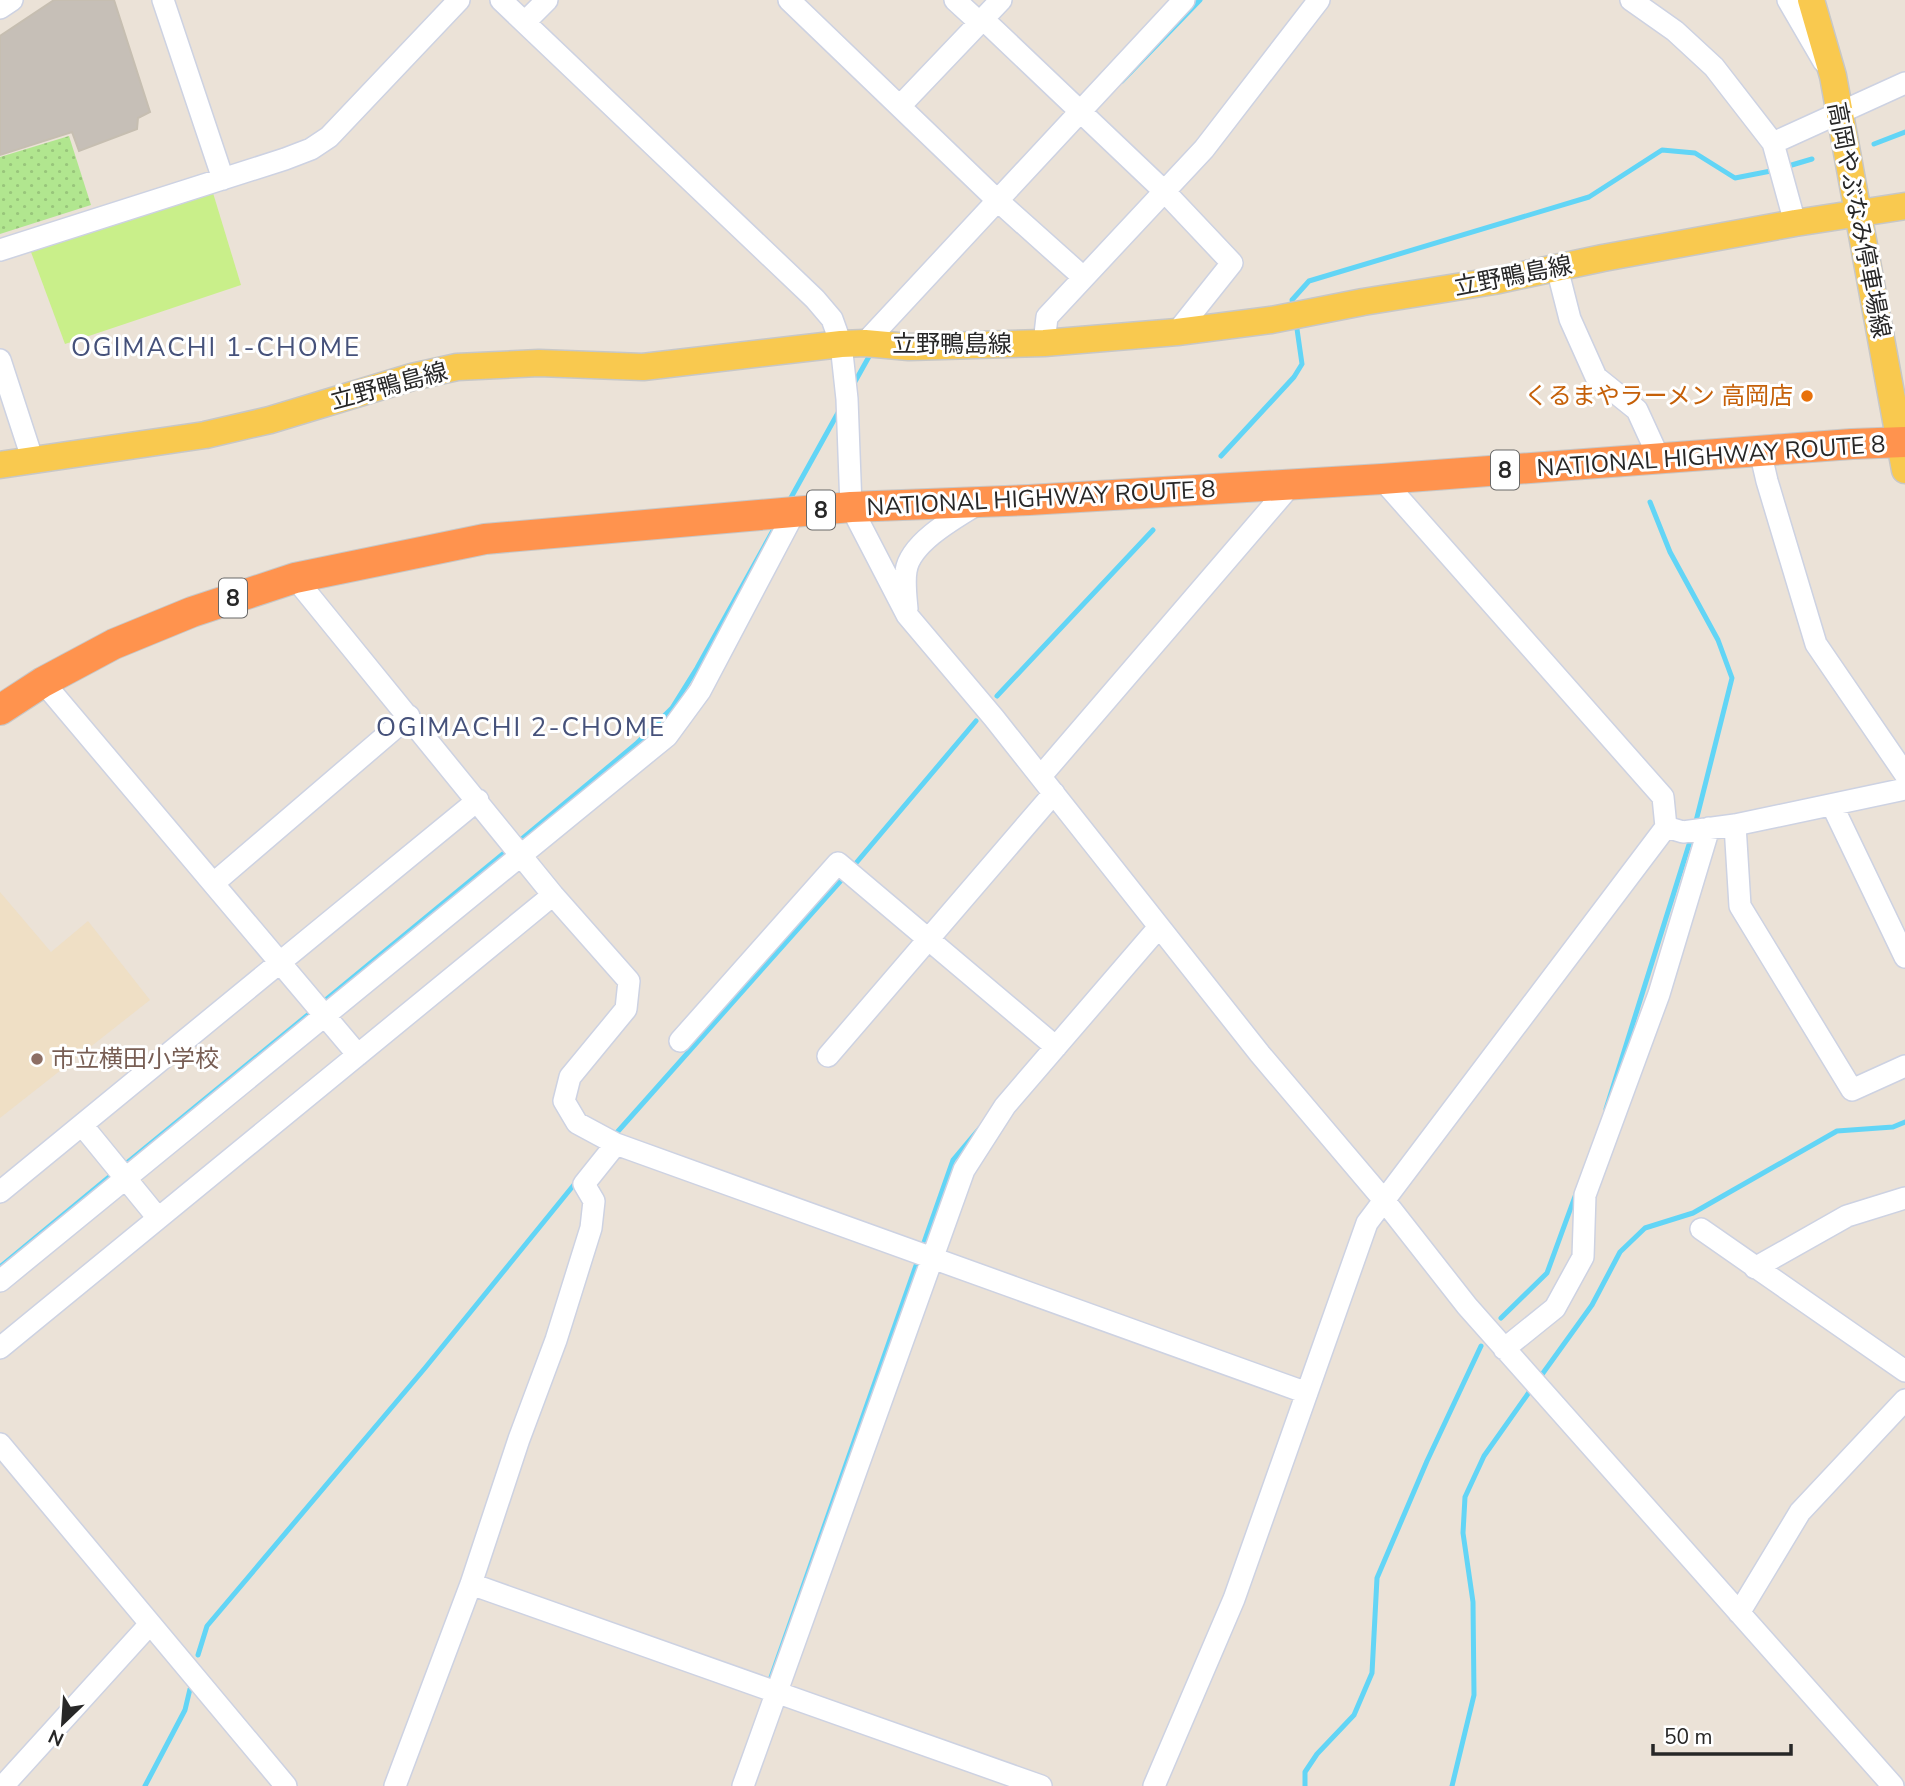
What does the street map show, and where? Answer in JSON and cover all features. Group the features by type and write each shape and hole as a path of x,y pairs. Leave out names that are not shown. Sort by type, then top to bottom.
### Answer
{"highway":[{"name":"NATIONAL HIGHWAY ROUTE 8","path":"0,710 43,682 136,635 192,612 295,578 485,539 851,507 1291,485 1760,451 1903,452"}],"main road":[{"name":"高岡やぶなみ停車場線","path":"1811,0 1833,75 1903,452"},
{"name":"立野鴨島線","path":"0,465 205,435 270,420 412,377 457,367 539,363 643,367 853,343 909,347 1044,343 1177,332 1271,320 1494,281 1795,223 1905,206"}],"street":[{"path":"0,8 12,0"},
{"path":"163,0 223,179"},
{"path":"0,250 223,179 287,162 331,139 459,0"},
{"path":"500,0 815,299 853,343"},
{"path":"525,22 547,0"},
{"path":"789,0 1003,205 1083,277"},
{"path":"955,0 1087,117 1165,192 1232,263 1177,332"},
{"path":"900,106 1002,0"},
{"path":"1184,0 1087,117 1003,205 853,343 847,399 851,507 907,615 1041,776 1260,1054 1383,1199 1467,1307 1893,1786"},
{"path":"1044,343 1046,317 1204,149 1319,0"},
{"path":"1631,0 1675,32 1714,67 1773,144 1795,223"},
{"path":"1788,0 1810,41 1833,75"},
{"path":"1773,144 1905,83"},
{"path":"1557,268 1570,319 1596,377 1637,410 1659,458"},
{"path":"0,360 33,461"},
{"path":"1760,451 1816,644 1905,774"},
{"path":"1154,1786 1234,1599 1367,1223 1666,827 1663,797 1382,479"},
{"path":"1041,776 1291,485"},
{"path":"907,615 905,569 913,556 922,543 947,523 981,502"},
{"path":"0,1281 667,736 700,691 794,513"},
{"path":"295,578 553,895 629,981 626,1009 570,1077 564,1101 577,1123 608,1140 1307,1392"},
{"path":"43,682 358,1055"},
{"path":"214,883 409,716"},
{"path":"1666,827 1683,832 1735,825 1905,789"},
{"path":"828,1056 1054,793"},
{"path":"0,1192 478,800"},
{"path":"1832,805 1905,957"},
{"path":"1735,825 1740,906 1852,1090 1905,1066"},
{"path":"1504,1349 1555,1308 1583,1257 1585,1195 1659,994 1709,828"},
{"path":"680,1041 838,863 1056,1047"},
{"path":"0,1348 553,895"},
{"path":"743,1786 768,1689 924,1255 964,1170 1005,1106 1159,927"},
{"path":"82,1125 158,1219"},
{"path":"395,1786 471,1584 519,1439 556,1340 591,1228 594,1201 584,1184 608,1140"},
{"path":"1755,1268 1847,1216 1905,1198"},
{"path":"1884,1204 1905,1219"},
{"path":"1701,1229 1905,1371"},
{"path":"1739,1613 1800,1512 1905,1400"},
{"path":"0,1444 286,1786"},
{"path":"471,1584 1041,1786"},
{"path":"3,1786 150,1624"}],"shaded area":[{"name":"市立横田小学校","path":"0,892 51,952 88,921 150,1000 0,1118"}],"green space":[{"path":"69,136 91,205 0,234 0,157"},
{"path":"210,183 241,285 65,344 28,244"}],"building":[{"path":"54,0 114,0 150,112 138,118 137,129 79,151 72,132 0,155 0,36"}],"waterway":[{"path":"1122,81 1200,0"},
{"path":"1874,144 1905,132"},
{"path":"1294,309 1292,300 1309,281 1589,197 1662,150 1695,153 1735,178 1776,170"},
{"path":"1785,167 1812,159"},
{"path":"1221,456 1294,377 1302,364 1296,322"},
{"path":"852,387 871,353"},
{"path":"788,503 839,411"},
{"path":"1650,502 1670,552 1718,640 1732,678 1695,825"},
{"path":"517,843 636,744 672,708 775,527"},
{"path":"997,696 1153,530"},
{"path":"851,869 976,721"},
{"path":"1606,1109 1692,835"},
{"path":"322,1003 509,849"},
{"path":"612,1138 845,876"},
{"path":"122,1167 315,1009"},
{"path":"1538,1380 1592,1305 1620,1252 1645,1228 1693,1213 1837,1131 1893,1127 1905,1122"},
{"path":"922,1248 953,1160 979,1129"},
{"path":"0,1267 114,1173"},
{"path":"198,1655 207,1626 425,1368 577,1181"},
{"path":"1501,1318 1547,1273 1577,1191"},
{"path":"769,1683 919,1257"},
{"path":"1305,1786 1305,1772 1317,1754 1354,1715 1372,1673 1377,1578 1427,1461 1481,1346"},
{"path":"1452,1786 1474,1695 1473,1602 1463,1533 1465,1497 1484,1456 1532,1388"},
{"path":"145,1786 185,1710 190,1689"}],"place":[{"name":"くるまやラーメン 高岡店","path":"1807,396"},
{"name":"市立横田小学校","path":"37,1059"}],"district":[{"name":"OGIMACHI 1-CHOME","path":"216,347"},
{"name":"OGIMACHI 2-CHOME","path":"521,727"}]}
